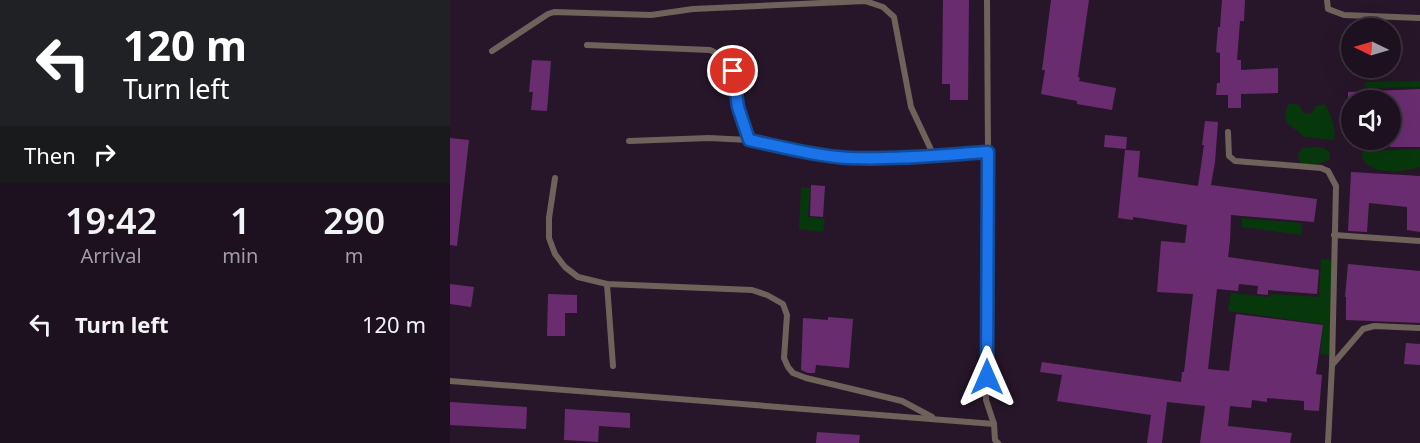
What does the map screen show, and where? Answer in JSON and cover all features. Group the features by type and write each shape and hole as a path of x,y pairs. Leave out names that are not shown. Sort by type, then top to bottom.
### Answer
{"lane":[{"path":"987,0 986,400 994,424 995,440 998,443"},
{"path":"1326,0 1328,9 1344,15 1420,18"},
{"path":"492,51 554,12 651,15 693,9 865,1 883,7 894,17 912,107 934,156"},
{"path":"587,45 710,50 723,56 730,62 733,71 738,107 749,140"},
{"path":"1228,132 1229,156 1235,161 1321,168 1328,171 1336,186 1328,443"},
{"path":"628,141 709,138 749,140 819,155 850,158 988,152"},
{"path":"555,178 549,218 549,238 555,254 565,267 579,277 607,284 752,290 767,295 783,304 787,315 784,358 793,373 902,401 935,419"},
{"path":"1335,235 1420,241"},
{"path":"607,284 613,366"},
{"path":"1332,366 1363,329 1374,326 1420,328"},
{"path":"450,381 994,424"}],"green space":[{"path":"1420,81 1420,87 1365,88 1365,82"},
{"path":"1293,103 1299,105 1304,114 1312,113 1316,106 1325,104 1332,121 1334,140 1305,137 1287,123 1285,114 1288,105"},
{"path":"1303,148 1326,149 1330,153 1330,160 1308,167 1300,163 1298,154"},
{"path":"1420,149 1420,167 1382,171 1368,165 1363,160 1362,155 1365,151"},
{"path":"801,187 810,188 808,217 825,219 823,232 799,229"},
{"path":"1242,218 1302,223 1301,235 1242,227"},
{"path":"1321,259 1333,260 1329,355 1320,354 1323,324 1228,311 1231,293 1268,297 1272,294 1319,297"}],"building":[{"path":"943,0 969,0 968,100 950,100 950,84 942,84"},
{"path":"1051,0 1089,0 1078,77 1079,81 1116,88 1112,110 1077,104 1077,101 1041,94"},
{"path":"1222,0 1245,0 1244,21 1240,21 1237,60 1241,60 1241,70 1278,68 1278,93 1241,94 1241,108 1228,108 1228,95 1216,95 1217,83 1220,83 1220,53 1216,52"},
{"path":"532,60 551,61 547,111 531,110 533,92 529,92"},
{"path":"1420,89 1420,147 1401,147 1401,90 1396,90"},
{"path":"1205,121 1218,122 1211,185 1317,199 1314,222 1231,215 1228,257 1319,270 1317,294 1268,290 1268,295 1257,294 1258,286 1239,284 1238,291 1217,289 1208,369 1229,371 1236,314 1323,325 1316,374 1322,375 1319,411 1304,410 1304,401 1267,398 1267,402 1252,400 1251,408 1230,406 1228,426 1292,433 1290,443 1200,443 1205,406 1167,402 1162,443 1147,443 1151,415 1057,401 1062,375 1040,372 1042,362 1181,382 1193,294 1157,292 1161,241 1185,243 1187,225 1133,217 1133,220 1118,218 1125,150 1140,151 1138,177 1198,186"},
{"path":"1105,135 1127,137 1126,149 1104,147"},
{"path":"450,138 469,140 457,246 450,245"},
{"path":"1351,172 1420,176 1420,232 1407,230 1407,207 1369,203 1367,232 1348,231"},
{"path":"811,185 825,186 823,217 810,216"},
{"path":"1348,264 1420,271 1420,323 1346,320 1345,297"},
{"path":"450,284 474,287 471,307 450,304"},
{"path":"548,294 577,295 577,313 565,313 565,336 547,336"},
{"path":"828,317 853,319 849,368 816,365 815,373 801,370 803,318 828,320"},
{"path":"1406,343 1420,344 1420,365 1404,364"},
{"path":"450,402 527,407 526,429 450,425"},
{"path":"565,409 630,413 630,428 599,426 598,442 564,440"},
{"path":"817,432 860,435 859,443 816,443"}],"route":[{"path":"733,71 738,107 749,140 819,155 850,158 988,152 987,377"}]}
